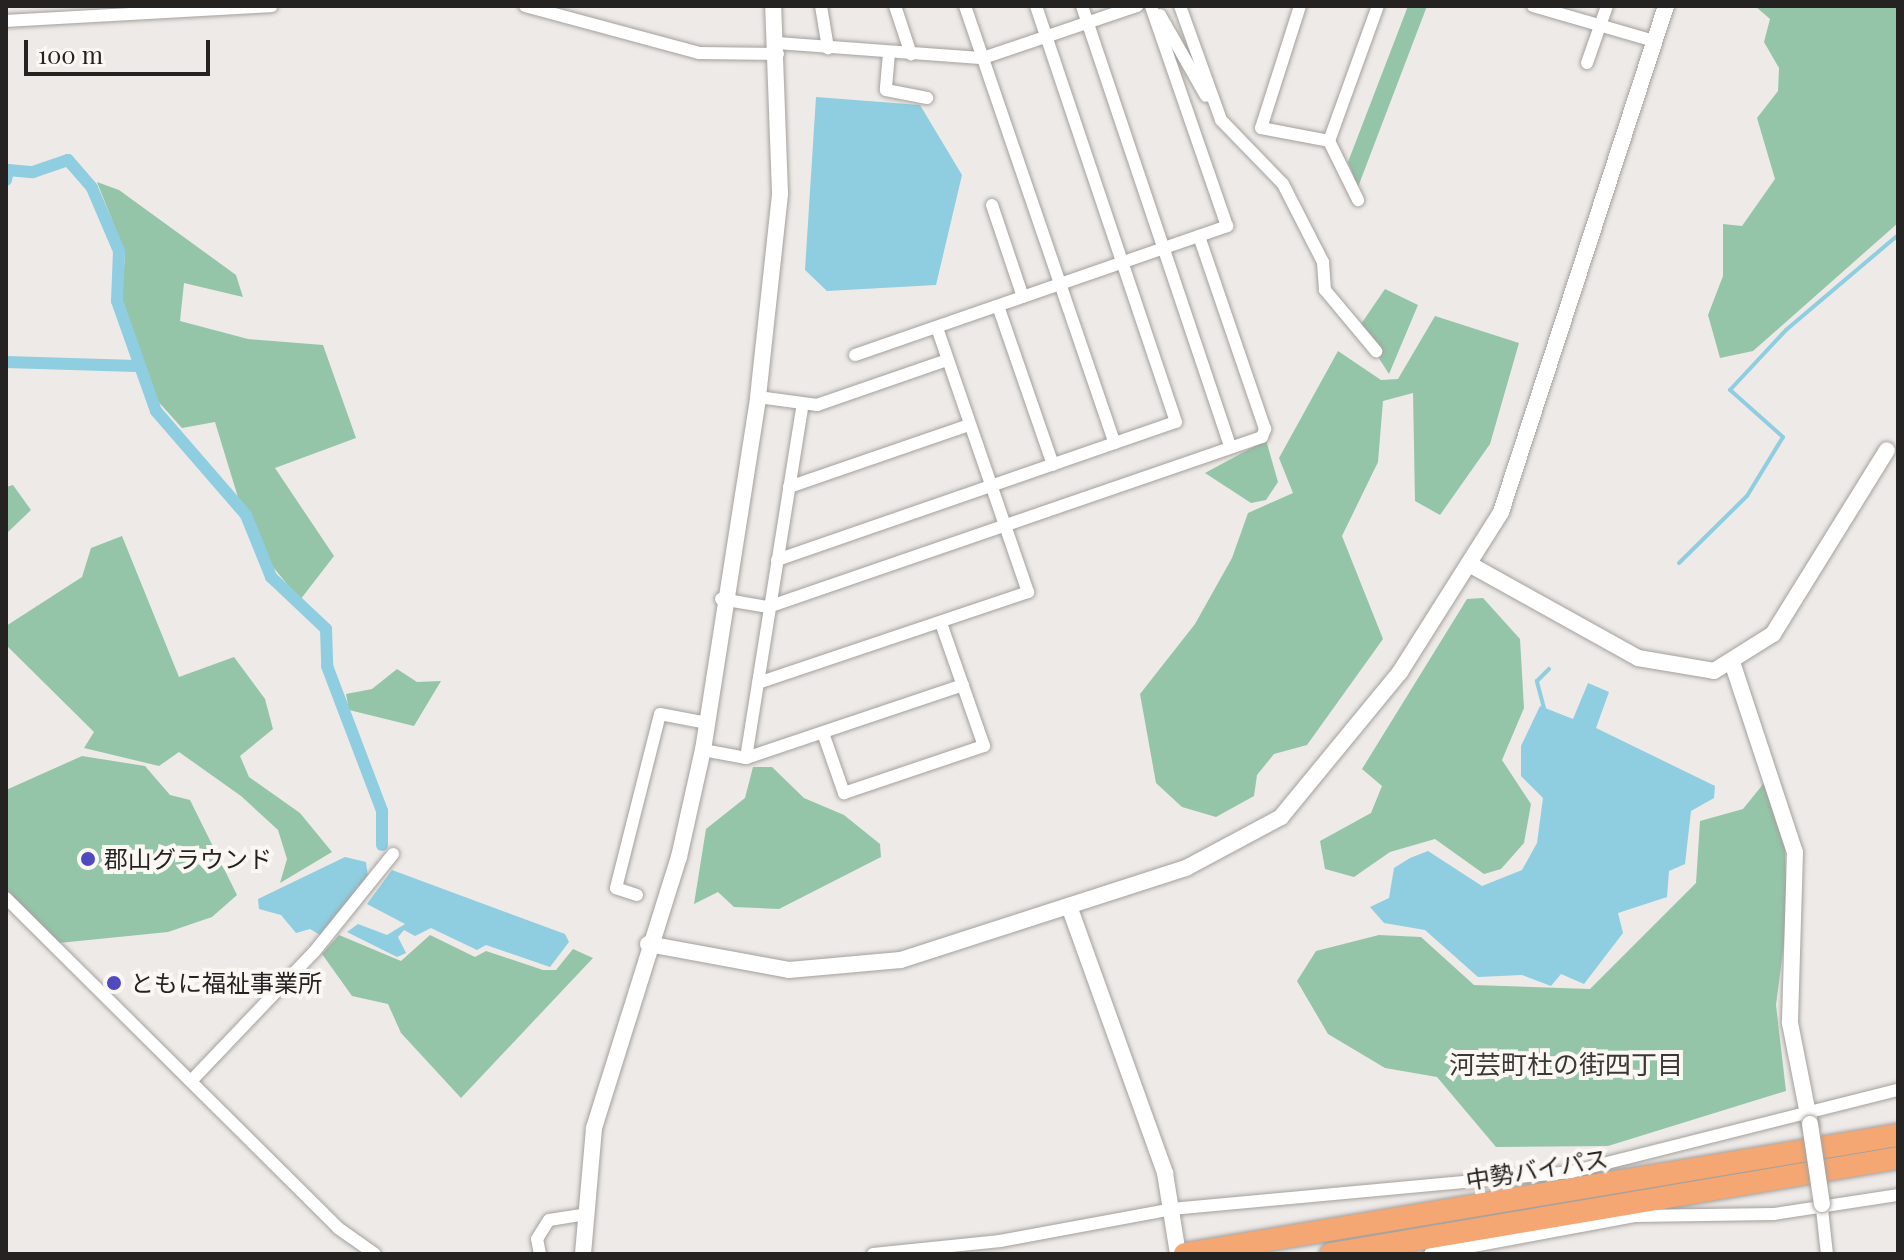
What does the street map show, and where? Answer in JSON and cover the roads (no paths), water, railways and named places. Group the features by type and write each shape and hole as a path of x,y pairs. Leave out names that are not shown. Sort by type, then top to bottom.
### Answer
{"highway":[{"name":"中勢バイパス","path":"1185,1254 1898,1135"},
{"name":"中勢バイパス","path":"1331,1254 1898,1158"}],"street":[{"path":"6,21 272,6"},
{"path":"525,6 699,53 828,48 983,58 1137,6"},
{"path":"583,1254 582,1215 594,1128 703,750 721,599 758,397 778,227 778,48 773,6"},
{"path":"821,6 828,48"},
{"path":"895,6 911,54"},
{"path":"965,6 1115,443"},
{"path":"777,560 1176,422 1036,6"},
{"path":"1082,6 1230,446"},
{"path":"1152,6 1221,120 1283,184 1323,262 1325,290 1337,311 1376,351"},
{"path":"855,355 1227,226 1152,6"},
{"path":"1180,6 1221,120"},
{"path":"1300,6 1261,128 1329,141"},
{"path":"1358,200 1329,141 1378,6"},
{"path":"1535,6 1654,41"},
{"path":"1587,63 1607,6"},
{"path":"648,944 789,970 838,970 901,960 1214,857 1281,817 1313,786 1400,672 1469,564 1514,482 1666,6"},
{"path":"889,53 886,90 927,98"},
{"path":"992,205 1023,297"},
{"path":"721,599 768,607 1262,437 1265,429 1199,236"},
{"path":"998,306 1053,465"},
{"path":"758,683 1028,592 937,327"},
{"path":"758,397 803,404 947,360"},
{"path":"746,758 803,404"},
{"path":"789,487 969,425"},
{"path":"1469,564 1638,658 1685,670 1733,665 1791,612 1887,450"},
{"path":"823,733 844,793 984,746 941,623"},
{"path":"1733,665 1795,852 1790,1023 1809,1118 1827,1254"},
{"path":"703,750 746,758 963,685"},
{"path":"637,895 616,888 660,714 707,723"},
{"path":"192,1080 314,952 393,854"},
{"path":"6,898 338,1228 375,1254"},
{"path":"1069,906 1149,1124 1172,1214 1178,1254"},
{"path":"873,1254 975,1245 1172,1214 1571,1172 1809,1118 1898,1090"},
{"path":"1430,1254 1635,1216 1822,1206 1898,1195"},
{"path":"540,1254 537,1239 549,1220 582,1215"}],"water":[{"path":"816,97 920,105 962,175 936,285 827,291 805,270"},
{"path":"1588,683 1609,692 1596,728 1715,786 1714,798 1691,811 1685,864 1669,871 1667,897 1618,913 1623,933 1584,984 1561,974 1551,986 1522,975 1478,977 1425,930 1384,923 1370,907 1389,898 1394,868 1428,851 1482,886 1522,870 1537,843 1543,798 1521,776 1521,746 1540,706 1573,719"},
{"path":"345,857 366,862 368,877 322,936 310,929 296,933 281,915 259,909 258,899"},
{"path":"392,870 565,934 569,942 550,967 486,945 477,950 431,928 415,936 404,930 398,937 406,953 397,957 347,932 358,924 387,935 405,924 367,904"}],"waterway":[{"path":"6,180 8,170 33,172 68,160 92,188 119,251 117,301 156,411 246,515 271,577 326,629 327,666 382,811 382,845"},
{"path":"1679,563 1747,496 1783,437 1730,390 1786,330 1898,235"},
{"path":"6,362 136,366"},
{"path":"1544,708 1537,681 1549,669"}],"place":[{"name":"郡山グラウンド","path":"88,859"},
{"name":"ともに福祉事業所","path":"114,983"}],"district":[{"name":"河芸町杜の街四丁目","path":"1566,1064"}]}
